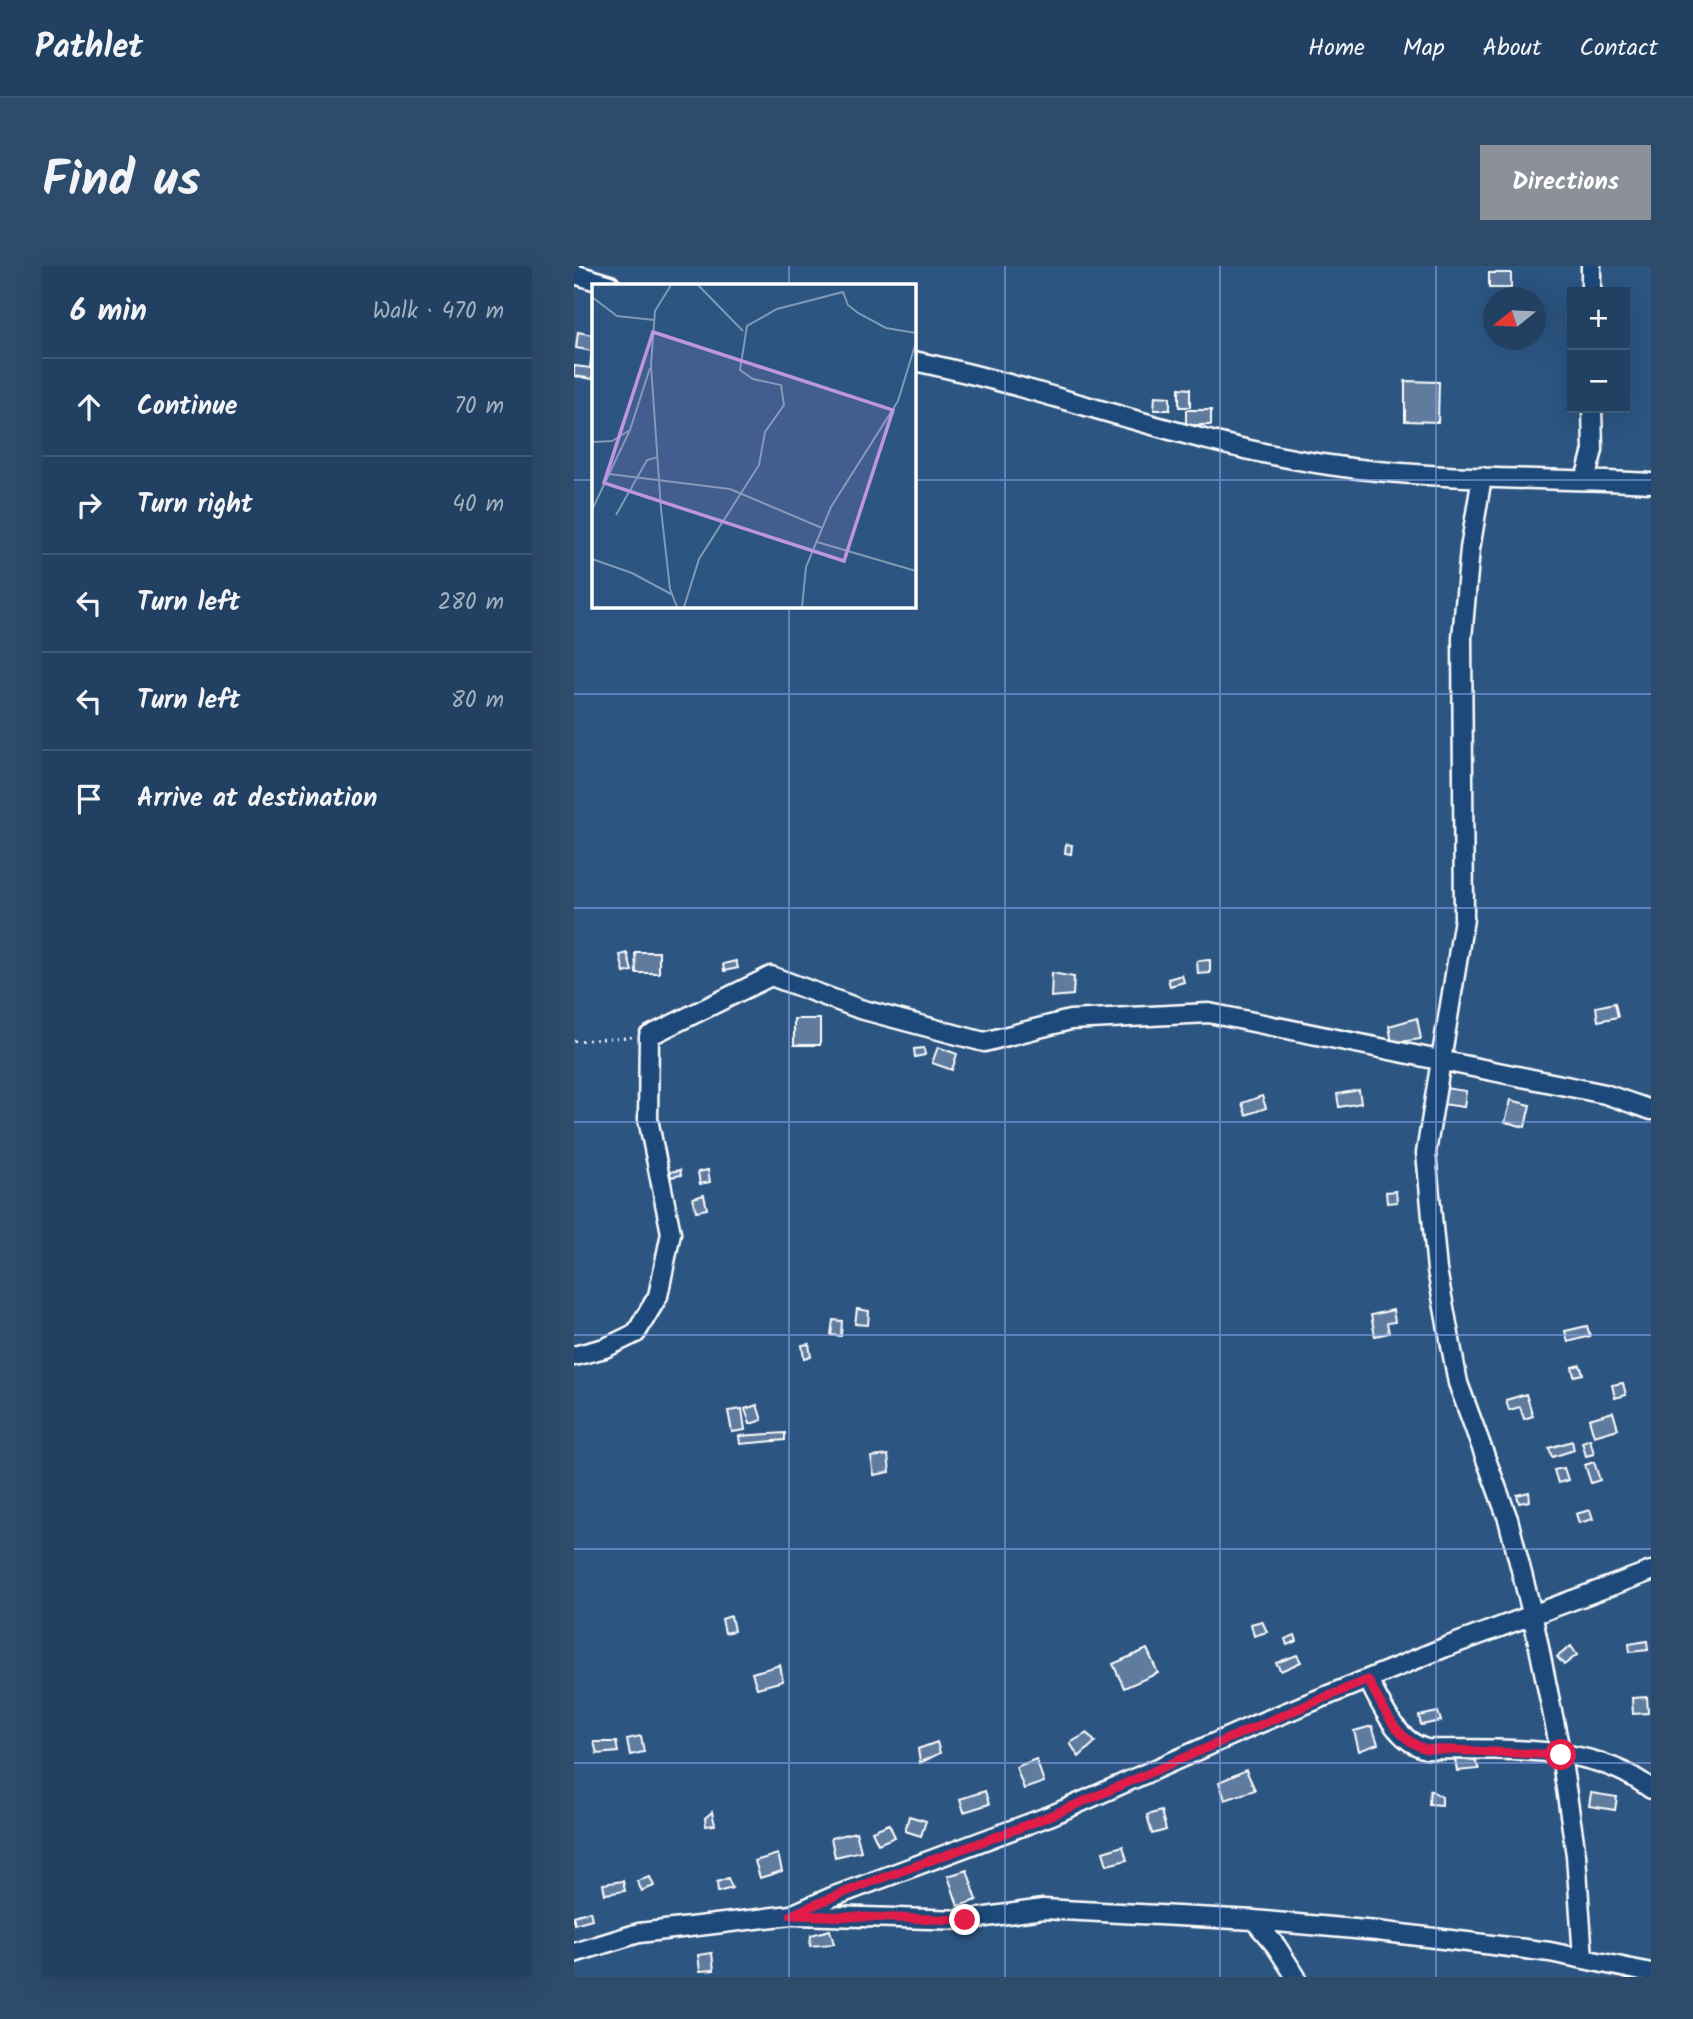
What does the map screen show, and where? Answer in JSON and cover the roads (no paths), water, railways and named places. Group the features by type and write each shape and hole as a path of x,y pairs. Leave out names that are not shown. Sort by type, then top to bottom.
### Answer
{"street":[{"path":"1591,266 1591,287"},
{"path":"574,274 607,284"},
{"path":"915,361 985,375 1199,439 1330,466 1482,477 1651,483"},
{"path":"1585,480 1593,450 1592,413"},
{"path":"1482,477 1470,549 1462,638 1464,919 1426,1153 1437,1270 1458,1383 1508,1519 1532,1612 1561,1755 1576,1855 1583,1958"},
{"path":"574,1356 605,1348 636,1332 658,1296 671,1233 648,1119 649,1036 771,976 860,1009 984,1042 1070,1020 1209,1013 1441,1063 1605,1094 1651,1110"},
{"path":"791,1915 832,1897 1052,1815 1255,1725 1532,1612 1651,1571"},
{"path":"1368,1680 1393,1725 1412,1744 1426,1749 1561,1755 1605,1764 1625,1772 1651,1788"},
{"path":"574,1953 639,1933 791,1915 965,1920 1043,1909 1254,1920 1399,1933 1583,1958 1651,1973"},
{"path":"1254,1920 1276,1946 1296,1977"}]}
